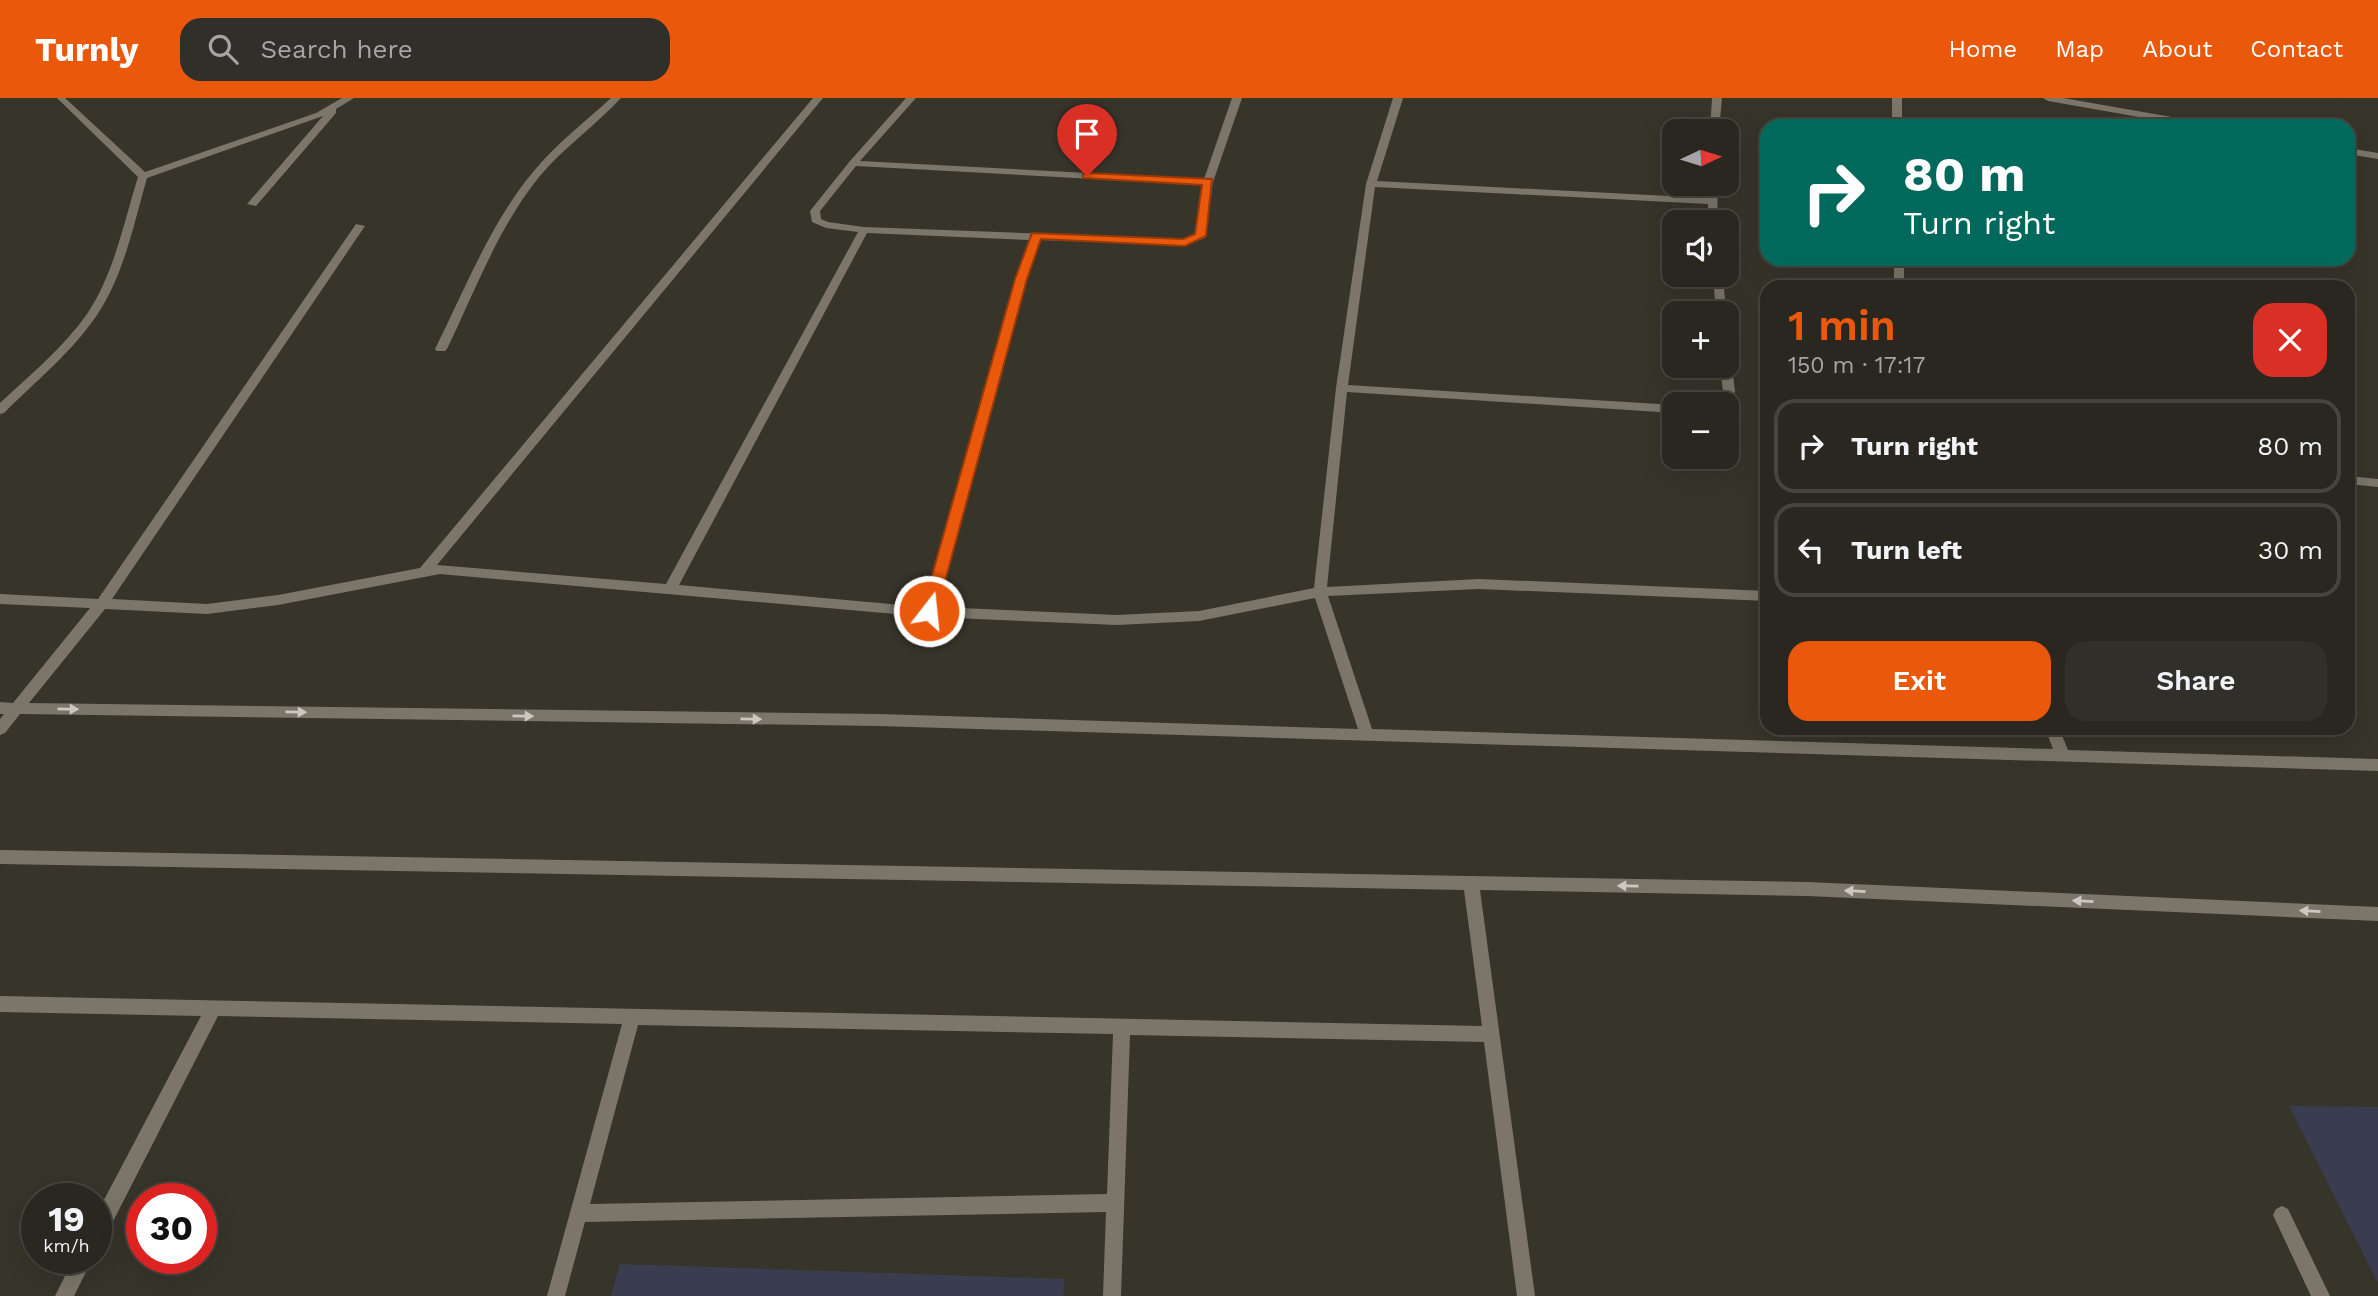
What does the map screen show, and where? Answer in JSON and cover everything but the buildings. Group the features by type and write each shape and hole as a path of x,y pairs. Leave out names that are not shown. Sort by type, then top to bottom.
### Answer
{"street":[{"path":"61,98 143,176"},
{"path":"252,204 336,107 349,98"},
{"path":"441,349 491,246 516,202 536,174 616,98"},
{"path":"425,572 818,98"},
{"path":"911,98 853,163 815,211 816,220 825,225 864,230 1168,242 1194,240 1200,236 1208,181 1237,98"},
{"path":"1367,735 1320,592 1342,387 1371,184 1398,98"},
{"path":"1716,119 1717,98"},
{"path":"1897,98 1897,119"},
{"path":"2048,98 2166,119"},
{"path":"143,176 336,107"},
{"path":"2355,152 2378,156"},
{"path":"853,163 1208,181"},
{"path":"0,410 62,349 93,312 109,279 143,176"},
{"path":"1371,184 1711,201"},
{"path":"1711,196 1712,210"},
{"path":"0,729 7,709 103,602 360,226"},
{"path":"670,589 864,230"},
{"path":"929,611 1021,279 1036,235"},
{"path":"1342,387 1662,408"},
{"path":"2355,481 2378,483"},
{"path":"0,598 207,609 278,600 440,569 929,611 1117,620 1199,616 1320,592 1479,583 1760,596"},
{"path":"7,709 879,720 2378,765"},
{"path":"2056,735 2063,756"},
{"path":"0,857 1807,889 2378,914"},
{"path":"1471,883 1526,1296"},
{"path":"0,1004 1491,1034"},
{"path":"112,1203 213,1009"},
{"path":"556,1296 632,1017"},
{"path":"1112,1296 1122,1026"},
{"path":"578,1213 1115,1203"},
{"path":"2282,1215 2321,1296"},
{"path":"64,1296 76,1274"}],"shaded area":[{"path":"2289,1106 2378,1107 2378,1283"},
{"path":"620,1264 1065,1279 1063,1296 611,1296"}],"route":[{"path":"929,611 1021,279 1036,235 1185,242 1200,236 1208,181 1087,176"}]}
